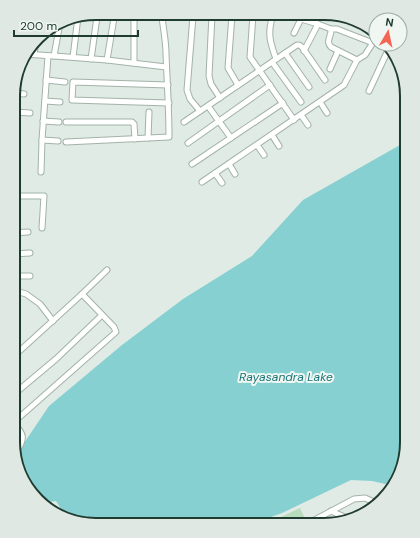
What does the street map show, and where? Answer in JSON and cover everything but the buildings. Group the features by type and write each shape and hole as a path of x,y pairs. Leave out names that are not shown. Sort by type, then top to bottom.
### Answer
{"street":[{"path":"91,59 97,20"},
{"path":"107,60 114,20"},
{"path":"134,20 134,63"},
{"path":"66,142 169,137 168,85 162,20"},
{"path":"193,20 187,90 190,99 200,111"},
{"path":"212,20 209,76 211,84 220,98"},
{"path":"232,20 228,68 238,85"},
{"path":"253,20 250,57 294,120"},
{"path":"272,20 269,37 274,61 301,102"},
{"path":"294,33 300,20"},
{"path":"304,20 368,39"},
{"path":"73,58 77,22"},
{"path":"304,51 318,24"},
{"path":"331,29 332,32 328,42 329,45 357,60"},
{"path":"54,56 59,30"},
{"path":"184,122 297,45 299,45 304,51 325,80"},
{"path":"202,182 344,85 357,60 365,55 368,50"},
{"path":"330,69 338,51"},
{"path":"285,53 309,87"},
{"path":"369,91 387,53"},
{"path":"34,54 166,67"},
{"path":"41,172 48,56"},
{"path":"46,80 65,82"},
{"path":"168,85 73,82 72,100 169,103"},
{"path":"188,143 270,85"},
{"path":"45,101 60,102"},
{"path":"320,102 327,113"},
{"path":"192,164 283,103"},
{"path":"208,106 231,138"},
{"path":"20,112 30,113"},
{"path":"148,138 149,112"},
{"path":"300,115 308,125"},
{"path":"43,122 59,122"},
{"path":"66,122 132,122 134,124 135,138"},
{"path":"272,135 279,146"},
{"path":"42,140 58,141"},
{"path":"257,144 264,155"},
{"path":"229,164 236,174"},
{"path":"215,174 222,183"},
{"path":"20,196 44,196 42,228"},
{"path":"20,233 28,232"},
{"path":"20,254 30,253"},
{"path":"20,351 107,270"},
{"path":"20,276 30,276"},
{"path":"20,292 26,294 40,304 53,321"},
{"path":"20,416 116,332 114,327 83,295 81,295"},
{"path":"20,389 56,359 102,315"},
{"path":"20,431 23,440 20,445"},
{"path":"318,518 354,499 365,498 371,501"},
{"path":"331,511 342,516"}],"green space":[{"path":"300,508 305,518 279,518"}],"water":[{"name":"Rayasandra Lake","path":"400,145 400,447 396,466 387,484 372,481 351,480 268,518 91,518 81,517 62,510 56,501 50,502 46,499 30,480 23,462 21,448 49,406 122,345 183,299 252,256 303,200"}]}
